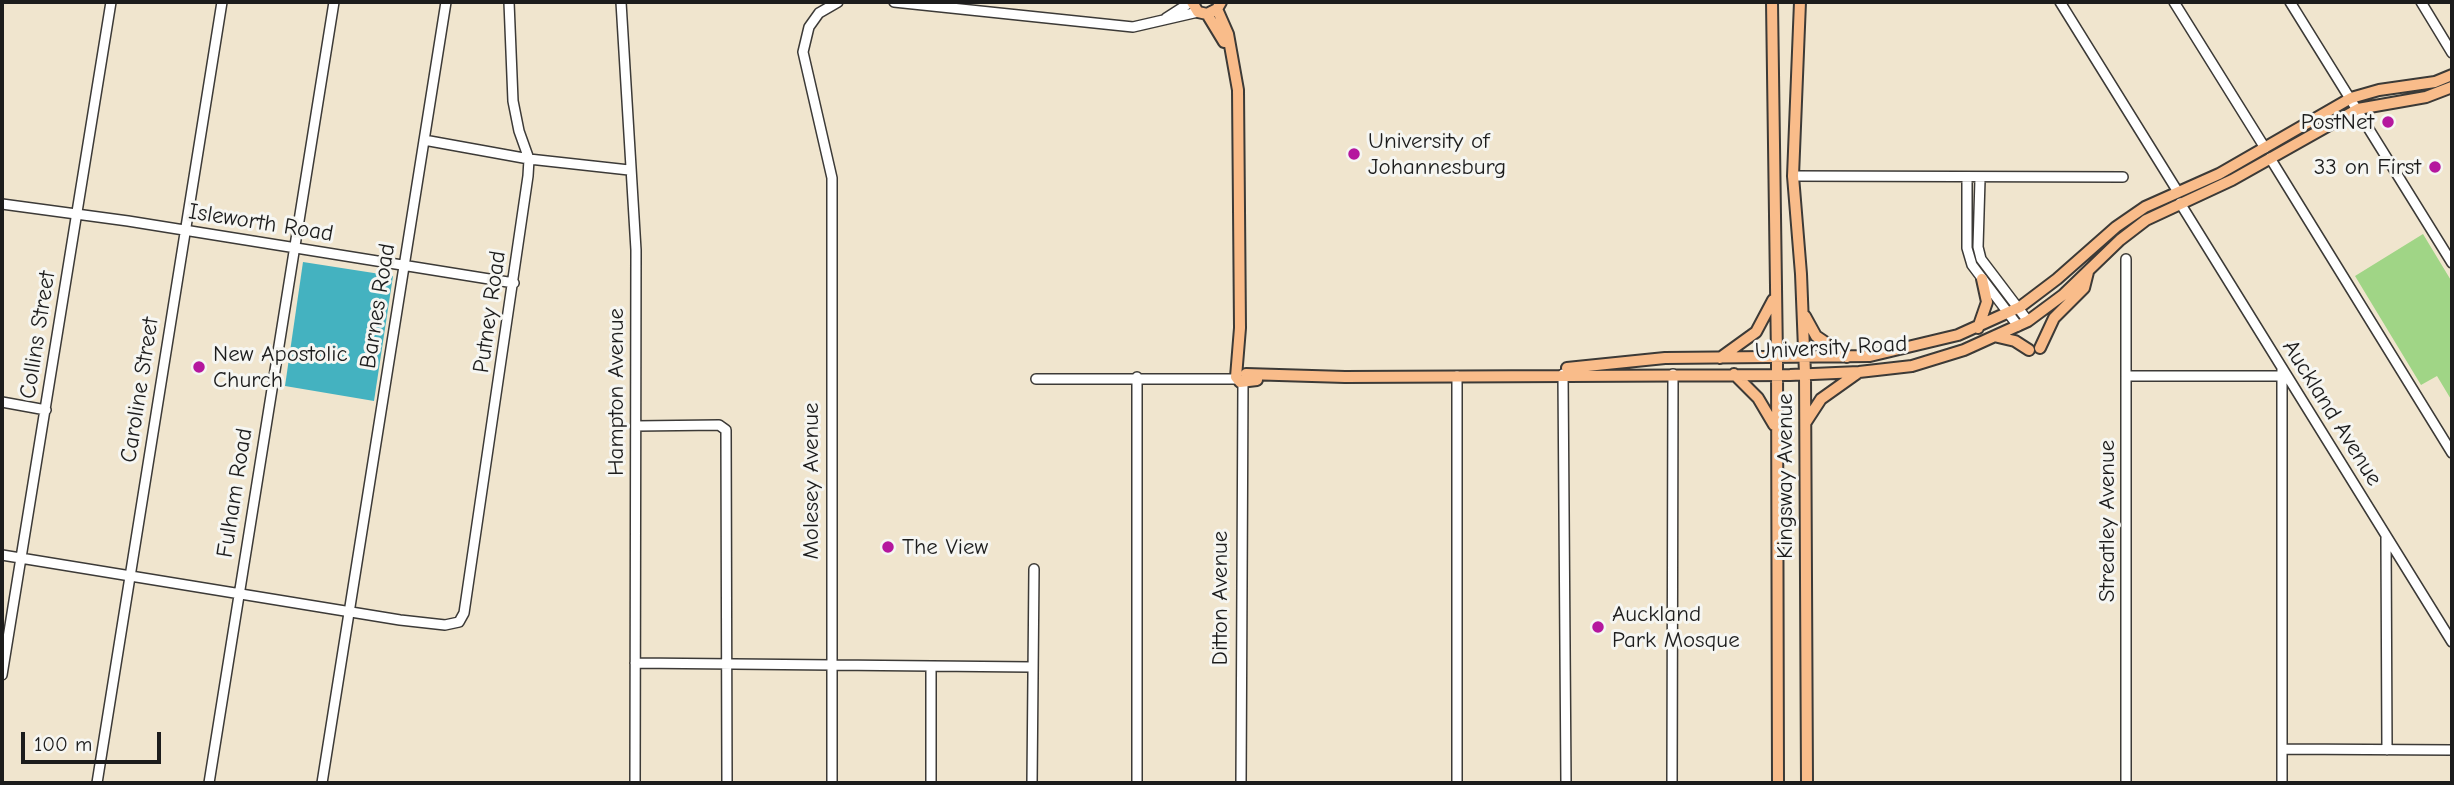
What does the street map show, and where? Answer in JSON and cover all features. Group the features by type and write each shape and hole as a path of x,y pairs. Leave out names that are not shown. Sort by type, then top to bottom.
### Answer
{"main road":[{"name":"Ditton Avenue","path":"1191,2 1211,9 1228,34 1228,47 1238,90 1240,377"},
{"name":"Kingsway Avenue","path":"1772,2 1777,358 1778,783"},
{"name":"Kingsway Avenue","path":"1800,2 1793,176 1805,374 1807,783"},
{"name":"University Road","path":"1526,374 1620,360 1847,357 1921,346 1978,328 2015,310 2057,279 2116,227 2145,208 2215,189 2351,98 2379,90 2435,82 2452,75"},
{"name":"University Road","path":"2267,153 2358,109 2426,97 2452,88"},
{"name":"University Road","path":"1240,377 1777,375 1859,372 1912,366 1998,337 2048,309 2133,229 2179,197"},
{"path":"1998,337 2034,349 2054,318 2084,288 2088,272"},
{"path":"1978,328 1987,302 1982,279"},
{"path":"1720,358 1756,332 1768,315 1775,295"},
{"path":"1803,307 1811,331 1847,357"},
{"path":"1806,422 1821,399 1859,372"},
{"path":"1734,374 1758,398 1776,428"}],"street":[{"name":"Collins Street","path":"2,675 111,2"},
{"name":"Caroline Street","path":"97,783 222,2"},
{"name":"Fulham Road","path":"209,783 334,2"},
{"name":"Barnes Road","path":"322,783 446,2"},
{"name":"Putney Road","path":"349,610 400,620 454,624 459,622 464,613 514,283 529,159 514,115 509,2"},
{"name":"Hampton Avenue","path":"621,2 629,170 636,250 635,783"},
{"name":"Molesey Avenue","path":"832,783 832,178 803,52 809,27 819,13 838,2"},
{"path":"894,2 1133,27 1211,9"},
{"path":"1162,22 1191,2"},
{"name":"Auckland Avenue","path":"2060,2 2179,197 2281,373 2452,642"},
{"path":"2174,2 2452,453"},
{"path":"2290,2 2452,262"},
{"path":"2421,2 2452,53"},
{"path":"424,140 529,159 629,170"},
{"path":"1793,176 1980,179 2123,177"},
{"path":"1967,178 1967,248 1972,265 1982,279 2015,310"},
{"path":"1980,179 1978,247 1989,272 2023,323"},
{"name":"Isleworth Road","path":"2,204 77,213 514,283"},
{"name":"Streatley Avenue","path":"2126,259 2126,783"},
{"path":"2126,376 2281,373 2282,783"},
{"path":"1563,374 1566,783"},
{"path":"1672,783 1673,374"},
{"path":"1457,376 1457,783"},
{"path":"1137,377 1137,783"},
{"name":"University Road","path":"1036,379 1240,377"},
{"name":"Ditton Avenue","path":"1240,377 1241,783"},
{"path":"2,402 46,410"},
{"path":"636,426 719,425 726,430 727,783"},
{"path":"2386,538 2387,750"},
{"path":"2,555 349,610"},
{"path":"1032,783 1034,569"},
{"path":"635,663 1031,667"},
{"path":"931,667 931,783"},
{"path":"2282,749 2452,750"}],"green space":[{"path":"2423,234 2452,282 2452,401 2437,376 2421,385 2355,276"}],"water":[{"path":"303,262 393,276 374,401 285,386"}],"place":[{"name":"PostNet","path":"2388,122"},
{"name":"University of Johannesburg","path":"1354,154"},
{"name":"33 on First","path":"2435,167"},
{"name":"New Apostolic Church","path":"199,367"},
{"name":"The View","path":"888,547"},
{"name":"Auckland Park Mosque","path":"1598,627"}]}
